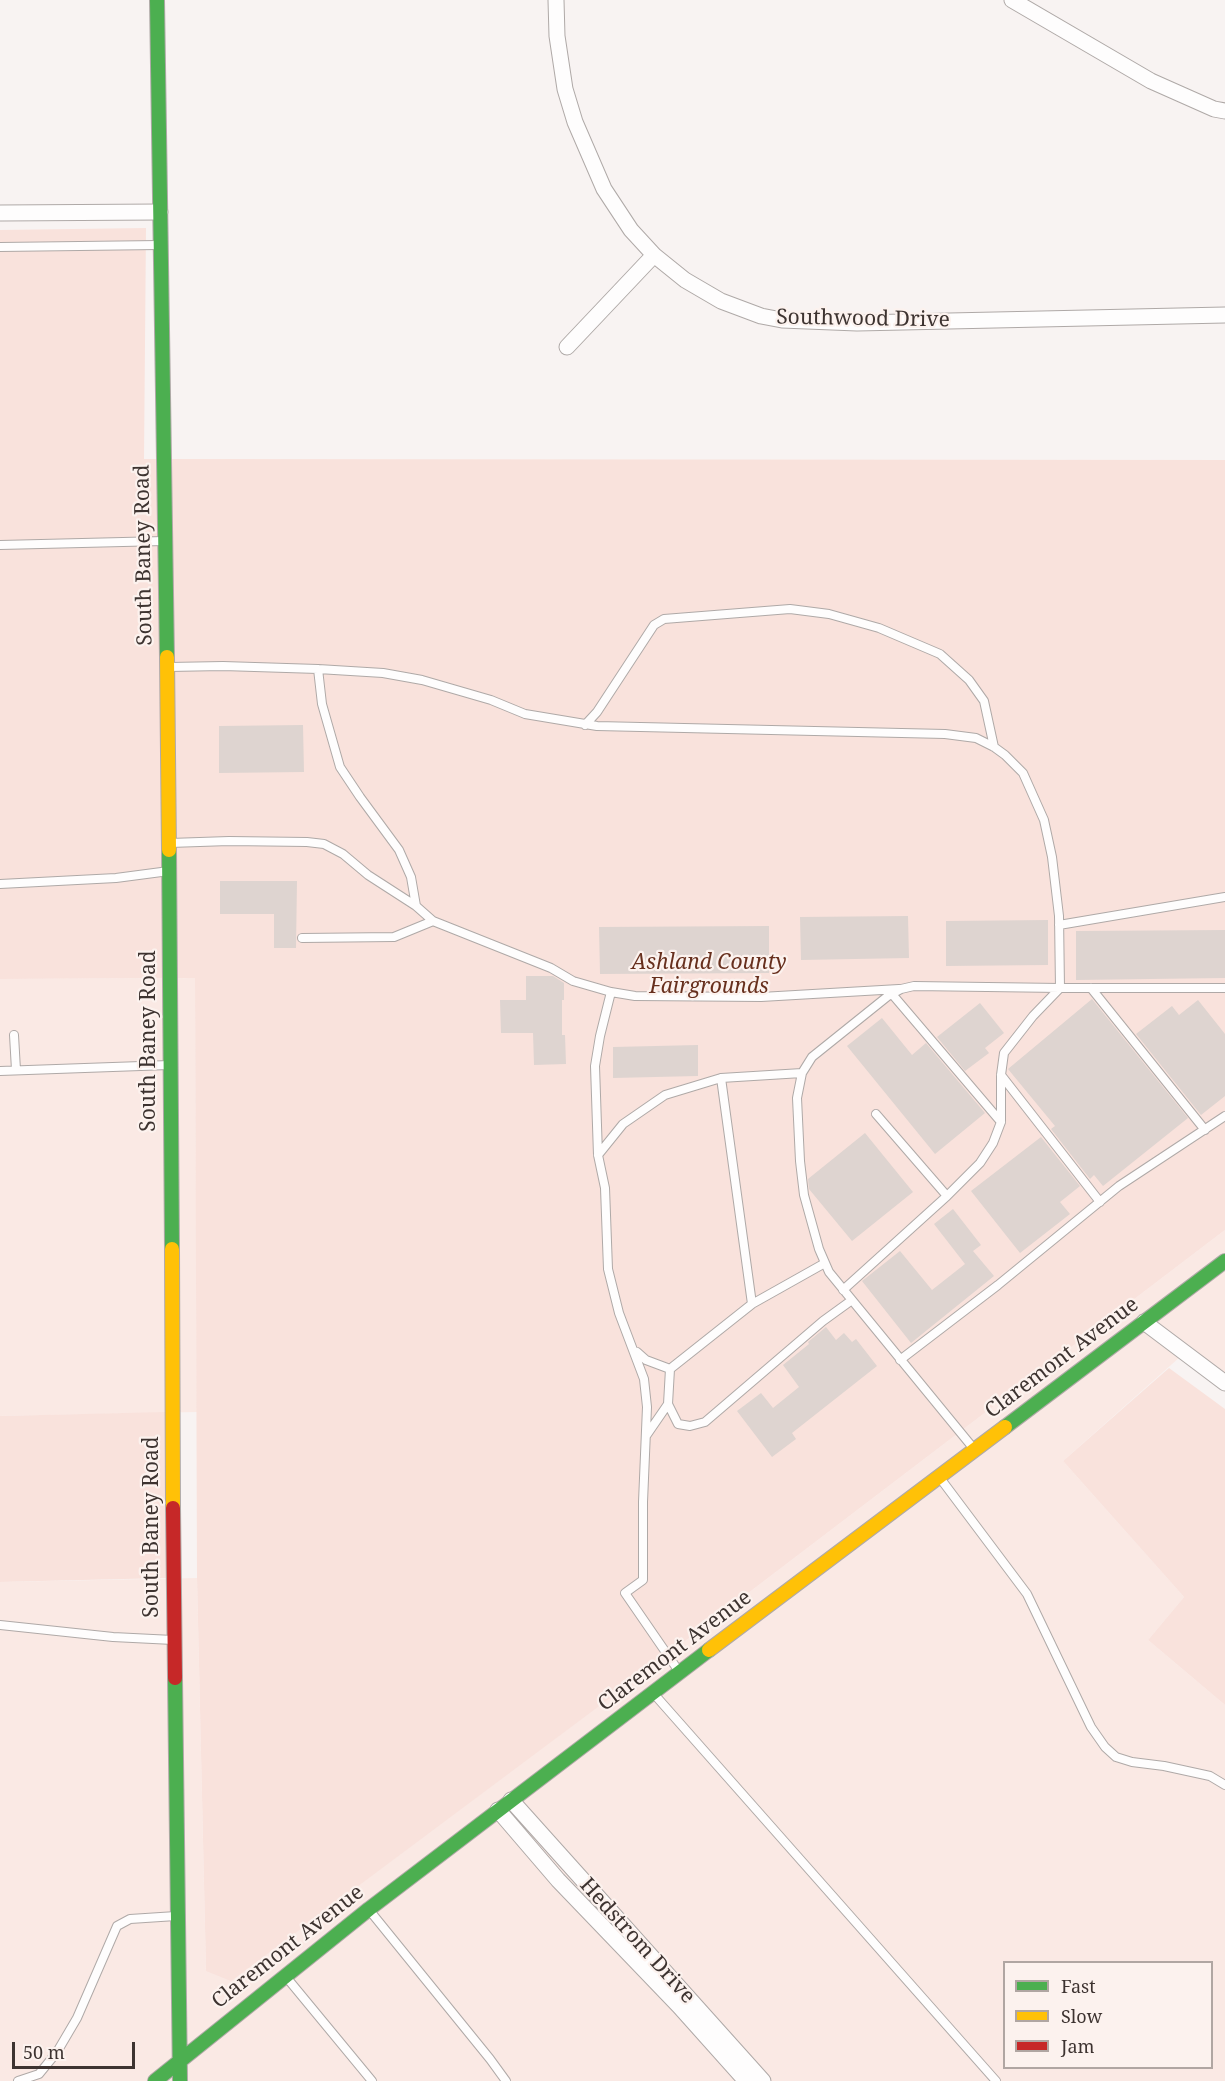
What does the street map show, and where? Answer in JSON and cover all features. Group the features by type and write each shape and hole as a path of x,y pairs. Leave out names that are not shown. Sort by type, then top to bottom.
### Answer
{"street":[{"name":"South Baney Road","path":"157,0 169,843 174,1640 180,2081"},
{"name":"Southwood Drive","path":"556,0 560,63 565,89 575,122 604,189 632,230 654,255 703,292 739,309 782,320 857,324 1225,315"},
{"path":"1012,0 1151,81 1214,109 1225,111"},
{"path":"0,213 160,212"},
{"path":"567,347 654,255"},
{"name":"Claremont Avenue","path":"155,2081 511,1800 1225,1261"},
{"path":"1144,1322 1225,1383"},
{"name":"Hedstrom Drive","path":"511,1800 763,2081"},
{"name":"Hedstrom Drive","path":"498,1810 558,1880 679,2006 746,2081"}],"lane":[{"path":"0,247 160,244"},
{"path":"0,545 165,541"},
{"path":"585,725 597,712 654,625 664,619 790,609 829,614 879,628 940,654 969,680 984,701 994,747"},
{"path":"166,667 223,666 383,673 422,680 491,700 525,714 585,725 651,729 945,734 976,738 1005,755 1023,773 1044,820 1052,857 1059,925 1060,988 1033,1016 1004,1053 1001,1075 1001,1122 993,1143 980,1163 843,1290"},
{"path":"318,669 322,704 340,767 399,850 411,877 416,906"},
{"path":"169,843 240,841 324,844 343,854 368,875 416,906 433,921 551,968 573,981 635,996 658,998 761,997 901,989 914,986 1225,988"},
{"path":"0,884 116,878 169,871"},
{"path":"1059,925 1225,897"},
{"path":"302,938 394,938 433,921"},
{"path":"1091,988 1204,1130"},
{"path":"901,989 812,1057 802,1073 797,1098 804,1195 819,1250 829,1272 974,1450"},
{"path":"612,992 600,1036 595,1066 598,1155 605,1188 608,1269 619,1313 644,1379 647,1407 643,1580 625,1593 680,1674"},
{"path":"892,994 1001,1122"},
{"path":"14,1035 16,1070"},
{"path":"0,1071 170,1065"},
{"path":"598,1155 622,1124 665,1095 722,1078 802,1073"},
{"path":"1001,1075 1100,1202"},
{"path":"722,1078 752,1304"},
{"path":"876,1114 947,1196"},
{"path":"900,1360 998,1285 1119,1186 1225,1116"},
{"path":"825,1263 752,1304 670,1369 668,1404 678,1424 690,1426 705,1422 823,1321 852,1300"},
{"path":"633,1349 646,1360 670,1369"},
{"path":"645,1437 668,1404"},
{"path":"939,1477 1027,1594 1091,1727 1105,1747 1116,1757 1210,1776 1225,1785"},
{"path":"0,1625 113,1637 174,1640"},
{"path":"653,1693 996,2081"},
{"path":"369,1910 506,2081"},
{"path":"18,2081 39,2074 57,2052 77,2018 117,1926 130,1919 177,1916"},
{"path":"286,1976 372,2081"}],"shaded area":[{"path":"195,978 197,1412 0,1416 0,979"},
{"path":"1225,1230 1225,1375 1189,1349 1063,1461 1184,1597 1148,1640 1225,1705 1225,2081 0,2081 0,1582 197,1578 206,1971 638,1677"}],"green space":[{"name":"Ashland County Fairgrounds","path":"146,228 144,459 1225,460 1225,1230 638,1677 231,1981 206,1971 197,1578 195,978 0,979 0,230"},
{"path":"1169,1368 1225,1409 1225,1705 1148,1640 1184,1597 1063,1461"},
{"path":"165,1412 166,1578 0,1582 0,1416"}],"building":[{"path":"303,725 304,772 219,773 219,726"},
{"path":"220,881 297,881 296,948 274,948 274,914 220,914"},
{"path":"908,916 909,958 801,960 800,917"},
{"path":"1048,920 1048,965 946,966 946,921"},
{"path":"769,926 769,973 600,974 599,927"},
{"path":"1225,930 1225,978 1076,980 1076,931"},
{"path":"526,976 553,976 564,983 562,1035 565,1035 566,1064 534,1065 533,1033 501,1033 500,1000 526,1000"},
{"path":"1092,999 1188,1118 1103,1186 1094,1175 1090,1179 1051,1129 1055,1126 1008,1069"},
{"path":"1198,1000 1225,1034 1225,1096 1201,1115 1136,1034 1172,1006 1179,1015"},
{"path":"980,1003 1004,1033 985,1048 989,1053 965,1071 937,1037"},
{"path":"882,1018 912,1055 926,1043 985,1113 935,1154 847,1046"},
{"path":"698,1045 698,1076 613,1078 613,1047"},
{"path":"865,1133 913,1192 852,1241 809,1189 808,1179"},
{"path":"1041,1137 1080,1186 1060,1202 1070,1214 1020,1253 971,1191"},
{"path":"953,1209 981,1245 973,1251 994,1276 911,1343 862,1281 900,1251 932,1290 965,1264 934,1224"},
{"path":"826,1327 836,1340 844,1333 852,1342 856,1339 877,1366 792,1433 796,1439 772,1457 737,1411 761,1393 773,1408 799,1387 783,1365"}],"traffic: fast":[{"path":"157,0 167,657"},
{"path":"169,850 172,1249"},
{"path":"1005,1427 1225,1261"},
{"path":"155,2081 369,1909 709,1650"},
{"path":"175,1678 180,2081"}],"traffic: slow":[{"path":"167,657 169,850"},
{"path":"172,1249 173,1508"},
{"path":"709,1650 1005,1427"}],"traffic: jam":[{"path":"173,1508 175,1678"}]}
